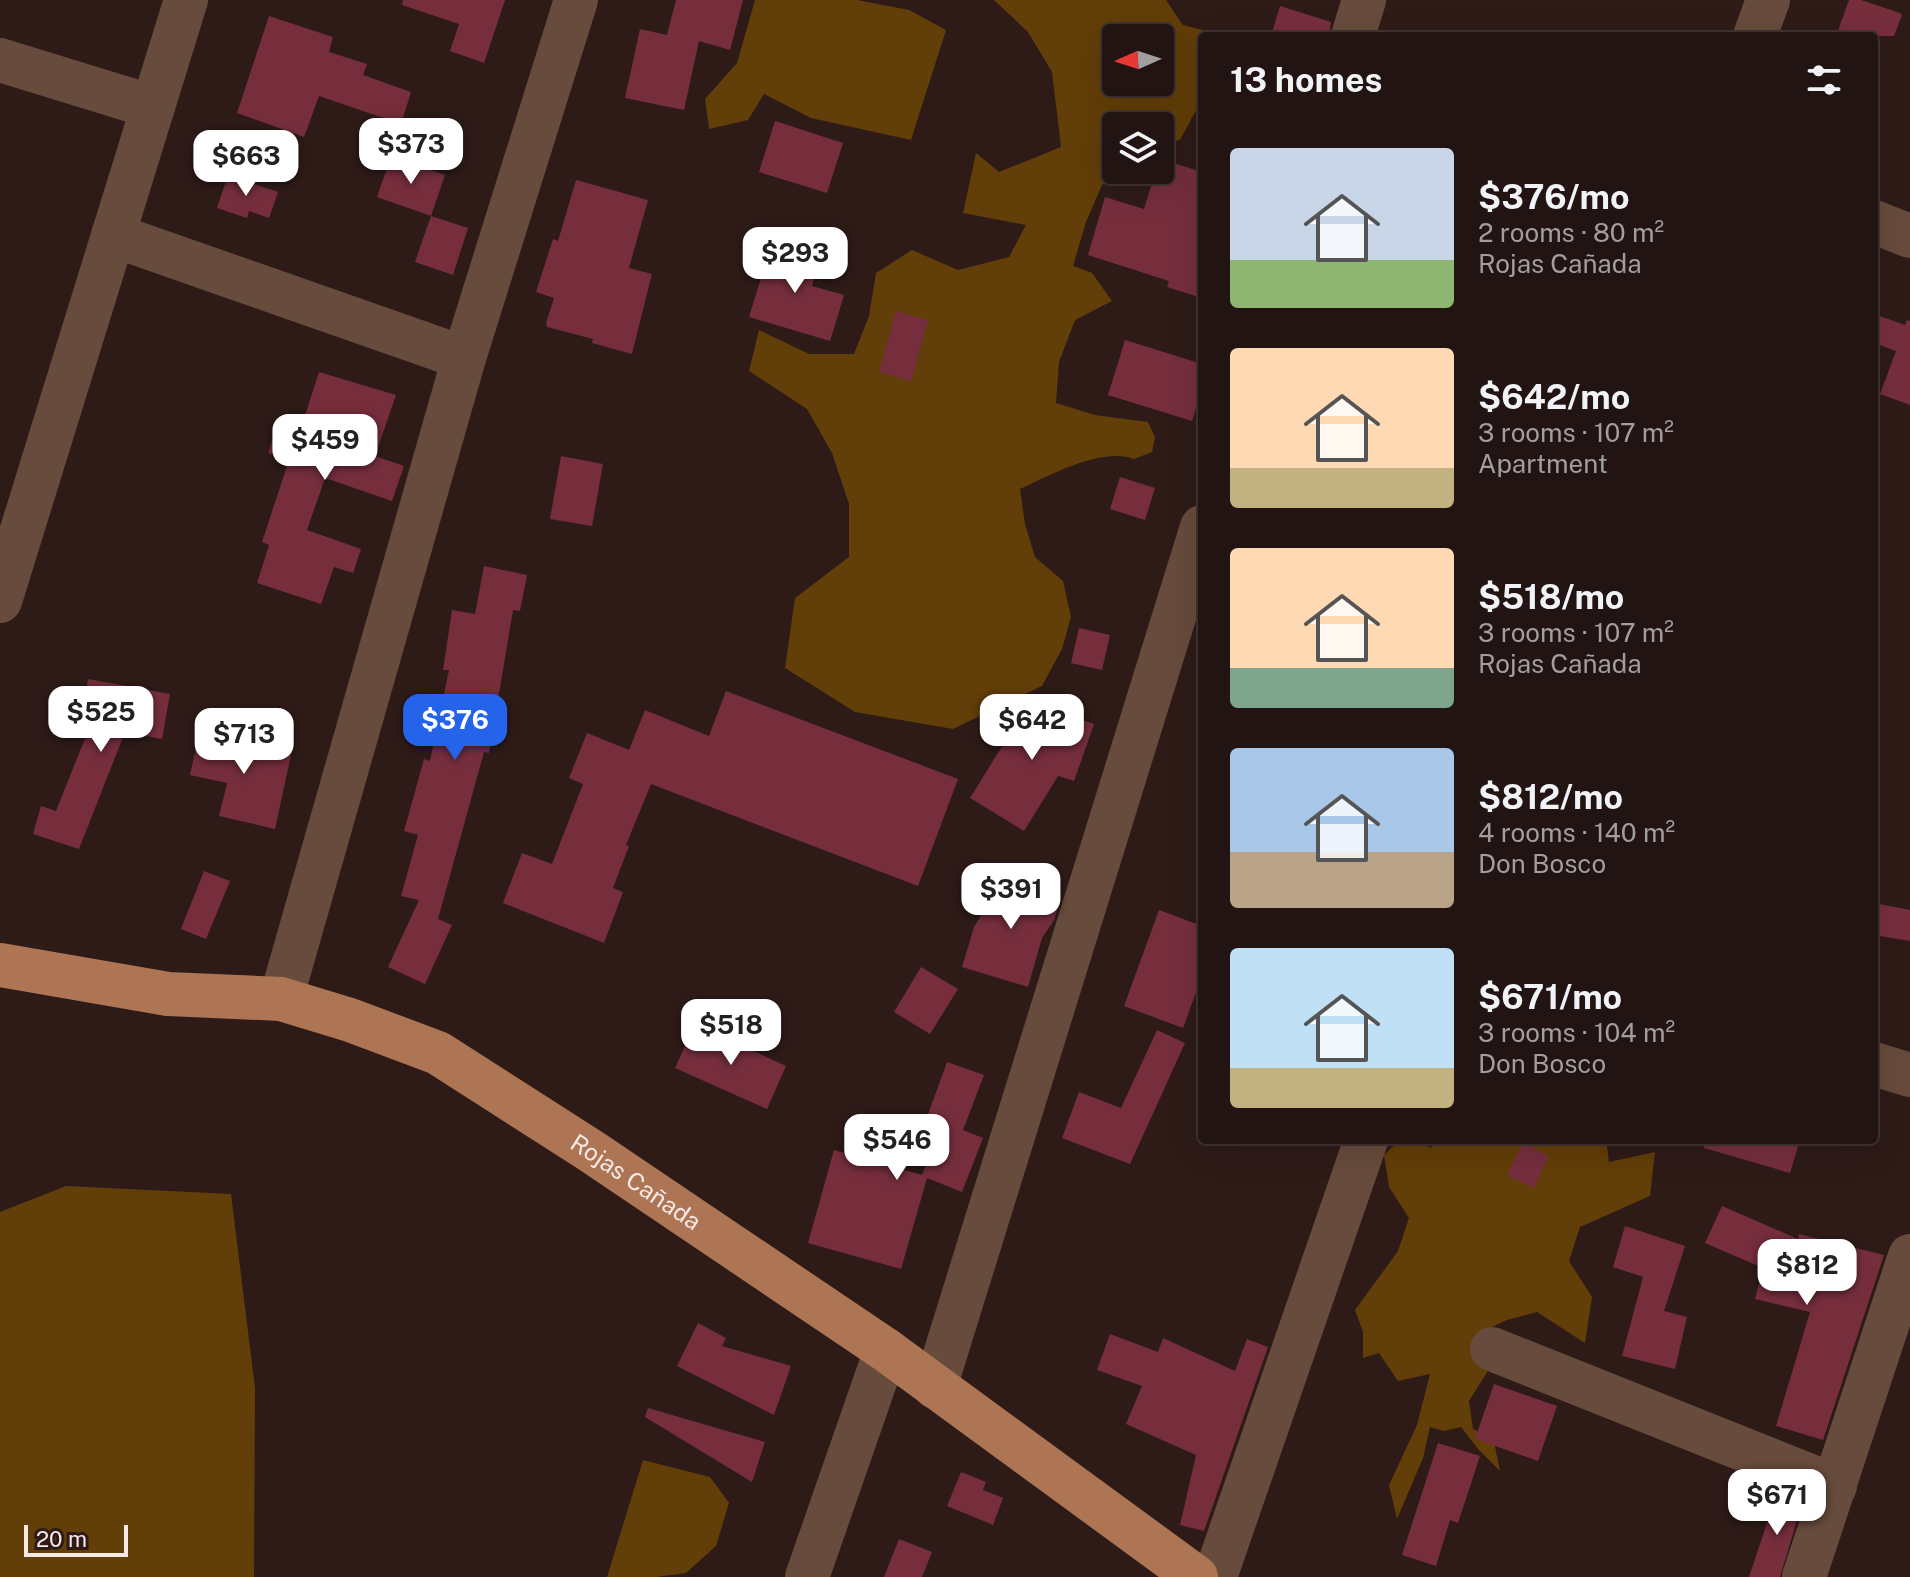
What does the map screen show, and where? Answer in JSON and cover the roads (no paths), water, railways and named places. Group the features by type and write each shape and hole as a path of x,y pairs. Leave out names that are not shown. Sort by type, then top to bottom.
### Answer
{"main road":[{"name":"Rojas Cañada","path":"0,965 168,994 281,999 350,1020 438,1053 591,1151 886,1350 1196,1577"}],"street":[{"path":"0,601 8,545 113,235 186,0"},
{"path":"281,999 464,358 576,0"},
{"path":"1354,32 1364,0"},
{"path":"1756,32 1768,0"},
{"path":"0,60 153,107"},
{"path":"1878,224 1910,236"},
{"path":"113,235 464,358"},
{"path":"935,1387 1198,540"},
{"path":"1878,1065 1910,1075"},
{"path":"1215,1577 1365,1144"},
{"path":"1804,1577 1910,1256"},
{"path":"1492,1349 1835,1486"},
{"path":"807,1577 886,1350"}]}
